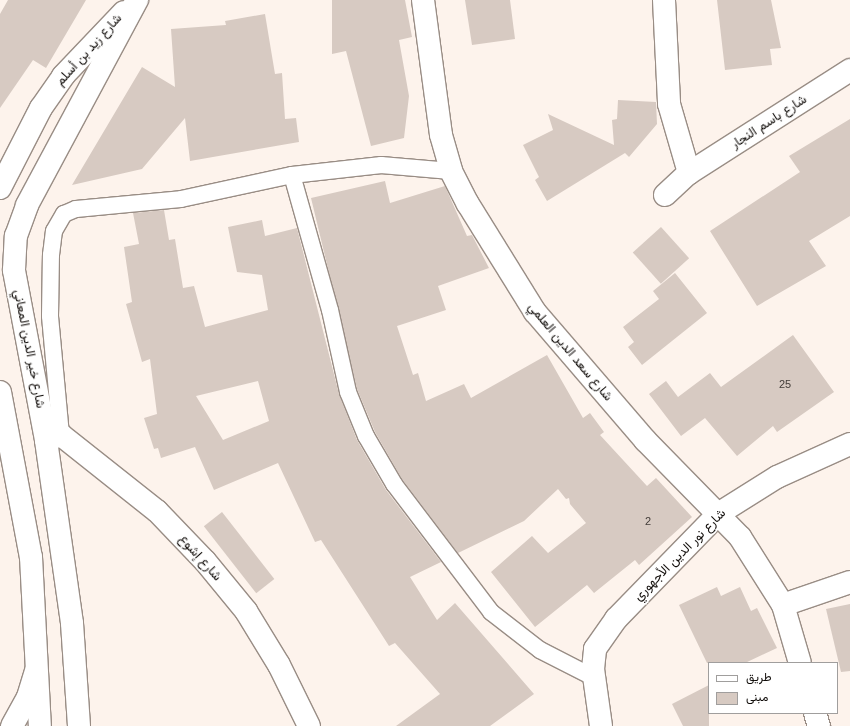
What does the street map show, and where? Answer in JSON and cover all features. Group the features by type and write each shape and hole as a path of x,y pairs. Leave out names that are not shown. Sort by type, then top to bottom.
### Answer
{"street":[{"name":"شارع زيد بن أسلم","path":"0,188 41,108 63,76 136,0"},
{"name":"شارع خير الدين المعاني","path":"79,726 72,623 53,437 14,270 16,236 27,205 136,0"},
{"name":"شارع سعد الدين العلمي","path":"423,0 441,135 450,171 535,312 645,440 740,537 783,605 800,662"},
{"path":"664,0 669,104 689,173"},
{"name":"شارع باسم النجار","path":"665,195 689,173 850,70"},
{"path":"0,392 31,557 40,726"},
{"name":"شارع إشوع","path":"53,437 157,511 205,561 250,618 279,665 309,726"},
{"name":"شارع نور الدين الأجهوري","path":"601,726 593,677 595,649 616,619 718,514 777,477 850,444"},
{"path":"783,605 850,582"},
{"path":"12,726 28,697 37,667"},
{"path":"815,714 819,726"}],"lane":[{"path":"53,437 50,316 51,255 57,221 76,209 181,199 292,175 381,165 450,171"},
{"path":"292,175 330,310 348,392 366,436 394,484 491,612 540,650 593,677"}],"building":[{"path":"8,0 86,0 46,68 33,60 0,108 0,14"},
{"path":"332,0 405,0 412,37 399,40 409,96 404,138 371,146 346,51 332,54"},
{"path":"465,0 510,0 515,39 472,45"},
{"path":"717,0 771,0 781,48 770,49 772,65 725,70"},
{"path":"265,14 275,74 282,73 285,119 296,118 299,142 190,161 185,118 142,169 72,185 142,67 175,87 171,29 226,25 225,21"},
{"path":"618,100 656,102 657,124 629,157 625,153 547,201 535,180 539,177 523,145 553,130 548,114 614,145 612,120 617,119"},
{"path":"850,119 850,216 809,241 826,266 757,306 710,231 800,172 789,156"},
{"path":"385,181 390,203 445,186 467,236 472,235 489,268 438,286 446,310 397,326 413,375 418,373 426,401 464,384 471,398 547,355 583,418 590,413 604,432 600,435 647,486 656,478 692,517 639,565 635,560 594,593 587,585 535,627 491,572 532,536 548,553 586,523 570,504 569,498 566,499 558,489 524,521 458,553 402,479 375,432 357,389 311,198"},
{"path":"164,210 169,240 175,239 183,288 194,286 205,327 268,310 262,275 237,272 228,227 262,220 265,236 297,228 339,394 357,440 386,490 441,562 410,577 437,620 455,603 534,694 490,726 396,726 440,694 395,643 389,646 321,540 315,542 278,463 214,490 195,447 161,458 158,448 154,449 144,418 157,414 150,359 142,362 126,304 132,302 124,247 139,244 133,213","holes":["258,381 269,421 223,440 196,396"]},
{"path":"661,227 689,258 661,284 633,252"},
{"path":"675,273 707,313 642,365 628,347 634,342 623,327 659,299 653,291"},
{"path":"793,335 834,392 777,432 773,426 737,456 705,418 681,436 649,394 666,381 678,397 710,373 721,387"},
{"path":"222,512 274,579 256,593 204,526"},
{"path":"717,587 721,596 740,587 751,611 757,608 777,648 747,662 707,663 679,605"},
{"path":"850,604 850,671 841,672 826,609"},
{"path":"708,686 709,726 683,726 672,704"}]}
